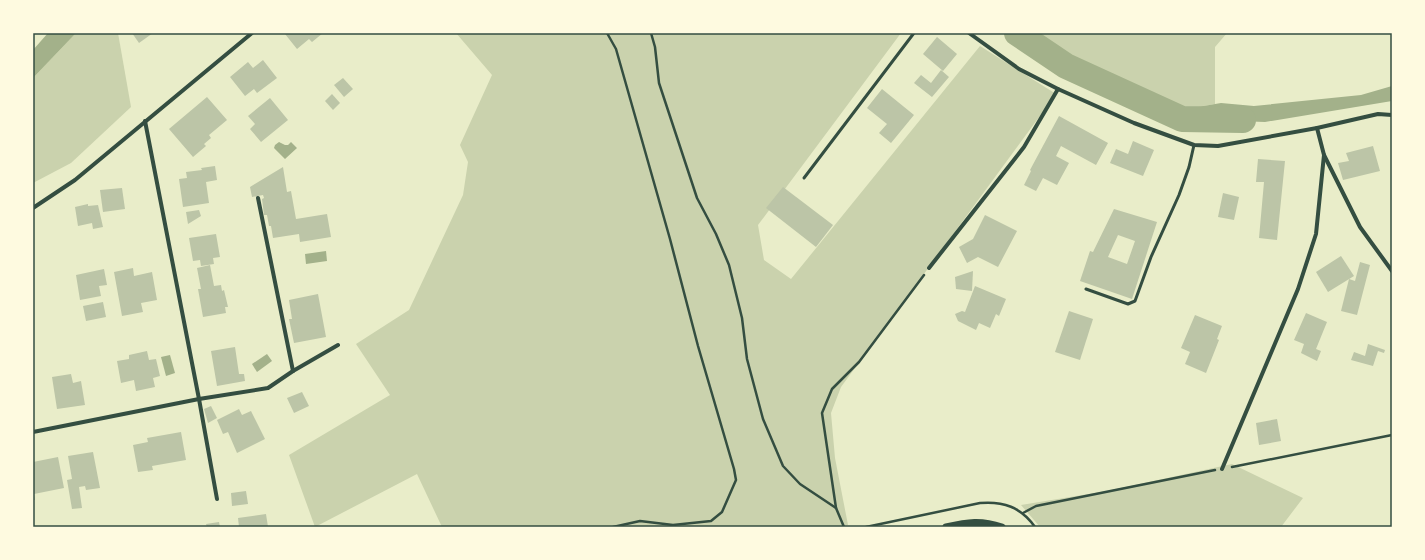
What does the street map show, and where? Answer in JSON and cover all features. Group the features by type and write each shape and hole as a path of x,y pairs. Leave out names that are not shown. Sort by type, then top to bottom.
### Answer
{"street":[{"path":"33,208 75,180 252,33"},
{"path":"969,33 1019,69 1058,89 1134,123 1194,145 1218,146 1317,128 1378,114 1392,115"},
{"path":"929,268 1024,148 1058,89"},
{"path":"145,121 217,499"},
{"path":"1317,128 1324,155 1360,227 1392,271"},
{"path":"1222,469 1298,289 1316,234 1324,155"},
{"path":"258,198 293,371"},
{"path":"33,432 199,399 268,388 293,371 338,345"},
{"path":"946,527 965,523 988,522 1002,527"}],"lane":[{"path":"804,178 914,33"},
{"path":"1086,289 1128,304 1135,301 1151,257 1180,195 1194,145"}],"path":[{"path":"608,33 616,50 670,239 698,346 736,480 722,512 711,521 673,525 640,521 613,527"},
{"path":"651,33 655,47 659,83 697,198 716,234 729,265 742,318 746,359 763,419 783,466 800,484 836,508"},
{"path":"844,527 836,508 822,413 832,389 859,362 929,268"},
{"path":"1023,513 1036,506 1392,435"}],"shaded area":[{"path":"48,33 76,33 33,78 33,50"},
{"path":"76,33 118,33 131,107 71,163 33,183 33,78"},
{"path":"456,33 901,33 758,225 764,260 791,279 980,46 1056,94 841,387 831,413 835,458 848,525 840,527 442,527 417,474 315,527 289,455 390,395 356,344 409,310 463,195 468,162 460,145 492,75"},
{"path":"1017,33 1028,33 1070,61 1186,109 1221,103 1254,106 1361,95 1392,86 1392,101 1265,122 1182,119 1066,66"},
{"path":"1028,33 1227,33 1215,47 1215,104 1186,109 1070,61"},
{"path":"279,142 288,145 291,142 297,148 285,159 274,148"},
{"path":"326,251 327,261 306,264 305,254"},
{"path":"267,354 272,361 257,372 252,364"},
{"path":"170,355 175,373 166,376 161,357"},
{"path":"1232,464 1303,498 1281,527 1040,527 1021,505 1107,491"}],"building":[{"path":"132,33 153,33 139,43"},
{"path":"323,33 312,42 309,39 297,49 285,34"},
{"path":"937,37 957,54 943,71 923,54"},
{"path":"263,60 277,78 257,93 254,89 245,96 230,77 248,62 253,68"},
{"path":"941,70 949,77 932,97 914,83 921,75 931,83"},
{"path":"343,78 353,89 344,97 334,85"},
{"path":"882,89 914,115 891,143 879,133 887,124 867,108"},
{"path":"332,94 340,103 333,110 325,101"},
{"path":"207,97 227,120 209,135 211,138 204,144 206,146 193,157 169,129"},
{"path":"270,98 288,120 261,142 250,129 255,124 248,116"},
{"path":"1059,116 1108,143 1096,165 1061,146 1056,156 1069,163 1057,185 1043,178 1036,191 1024,185 1031,171 1030,170"},
{"path":"1133,141 1154,150 1143,176 1110,163 1116,149 1128,154"},
{"path":"1373,146 1380,171 1343,180 1338,163 1349,161 1346,153"},
{"path":"1258,159 1285,161 1277,240 1259,238 1264,182 1256,182"},
{"path":"215,166 217,180 206,182 209,203 183,207 179,179 187,178 186,172 202,170 201,168"},
{"path":"283,167 287,192 291,191 296,219 327,214 331,237 300,242 299,234 273,238 267,215 264,215 263,195 252,197 250,187"},
{"path":"783,187 833,225 816,247 766,208"},
{"path":"122,188 125,209 103,212 100,190"},
{"path":"1223,193 1239,197 1234,220 1218,217"},
{"path":"88,204 88,206 98,205 103,227 93,229 92,223 78,226 75,207"},
{"path":"1114,209 1157,222 1132,299 1080,281 1090,251 1093,252","holes":["1118,235 1135,241 1127,264 1108,257"]},
{"path":"199,210 201,216 188,224 186,212"},
{"path":"985,215 1017,231 998,267 978,257 967,263 959,247 973,239"},
{"path":"216,234 220,257 213,258 214,264 201,266 200,260 193,261 189,238"},
{"path":"1341,256 1354,276 1328,292 1316,272"},
{"path":"1360,262 1370,265 1357,315 1341,311 1349,279 1355,281"},
{"path":"210,265 214,286 221,285 222,291 224,290 228,307 225,307 226,313 203,317 198,289 201,289 197,268"},
{"path":"133,268 134,276 152,272 157,300 141,303 143,312 122,316 114,272"},
{"path":"104,269 107,285 99,286 101,296 80,300 76,275"},
{"path":"973,271 972,291 956,289 955,277"},
{"path":"975,286 1006,299 999,316 996,314 990,328 979,323 976,330 958,321 955,314 962,311 965,312"},
{"path":"318,294 326,337 294,343 289,319 292,319 289,300"},
{"path":"103,302 106,317 86,321 83,306"},
{"path":"1069,311 1093,319 1080,360 1055,352"},
{"path":"1306,313 1327,322 1316,349 1321,351 1317,361 1301,353 1304,344 1294,340"},
{"path":"1195,315 1222,326 1217,339 1219,340 1206,373 1185,364 1190,352 1181,348"},
{"path":"1368,344 1385,350 1384,353 1378,351 1373,366 1351,360 1354,352 1365,356"},
{"path":"235,347 239,374 244,374 245,381 217,386 211,351"},
{"path":"147,351 149,360 156,359 160,376 153,378 155,387 136,391 134,380 121,383 117,361 129,359 129,355"},
{"path":"71,374 73,383 81,381 85,405 57,409 52,377"},
{"path":"302,392 309,406 294,413 287,398"},
{"path":"211,406 217,418 208,423 204,409"},
{"path":"239,409 242,415 251,411 265,439 237,453 228,432 223,434 217,420"},
{"path":"1277,419 1281,441 1259,445 1256,423"},
{"path":"181,432 186,460 152,466 153,470 138,472 133,445 148,442 147,438"},
{"path":"93,452 100,488 86,490 85,486 79,487 82,508 72,509 67,480 72,479 68,456"},
{"path":"58,457 64,488 34,494 35,500 33,500 33,462"},
{"path":"246,491 248,504 232,506 231,493"},
{"path":"266,514 268,527 239,527 238,518"},
{"path":"219,522 220,527 207,527 206,524"}],"waterway":[{"path":"1017,33 1066,66 1182,119 1243,120"}]}
